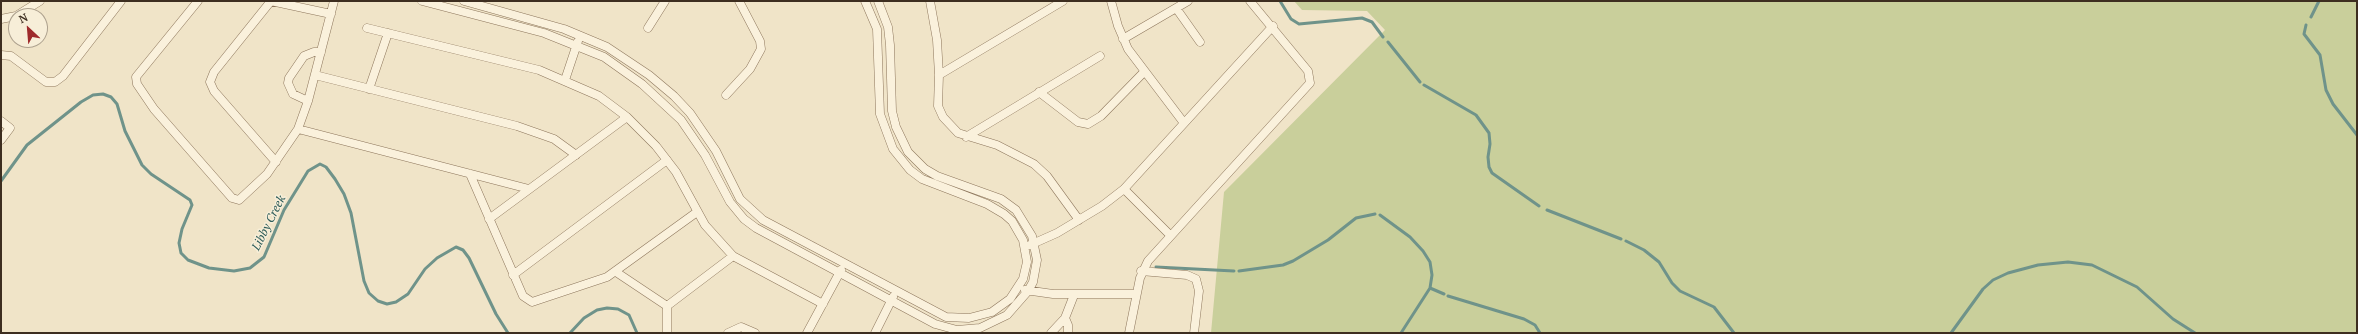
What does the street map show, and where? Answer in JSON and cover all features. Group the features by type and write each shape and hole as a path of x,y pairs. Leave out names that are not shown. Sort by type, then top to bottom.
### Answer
{"street":[{"path":"1,19 16,16 40,1"},
{"path":"1,55 11,56 46,82 55,82 63,76 121,1"},
{"path":"198,1 136,77 139,90 232,198 236,200 244,199 252,191 276,162 298,129 308,101 334,1"},
{"path":"276,162 214,91 210,82 214,72 271,1 331,14"},
{"path":"424,1 444,4 544,33 604,58 622,69 665,104 681,120 705,155 730,202 744,220 839,275 935,324 957,330 969,330 992,323 1007,315 1028,291 1033,282 1036,266 1034,244 1023,218 1010,205 996,197 937,176 925,169 908,152 896,127 892,111 890,39 888,28 878,1"},
{"path":"464,1 548,23 580,36 627,60 674,96 694,119 716,151 740,199 754,214 937,313 957,319 981,316 992,312 1010,299 1018,288 1026,270 1027,255 1025,247 1018,231 1004,214 987,204 922,179 910,170 893,150 880,114 877,29 865,1"},
{"path":"648,28 665,1"},
{"path":"726,95 750,70 761,49 760,41 739,1"},
{"path":"939,75 1063,1"},
{"path":"1111,1 1124,39 1144,72 1184,123"},
{"path":"1124,39 1188,1"},
{"path":"1130,333 1136,294 1142,271 1148,261 1170,235 1310,83 1308,71 1250,1"},
{"path":"932,2 939,75 938,106 943,117 958,133 997,145 1034,164 1047,176 1079,220"},
{"path":"1176,8 1200,42"},
{"path":"1025,247 1034,244 1079,220 1102,206 1124,189 1272,26"},
{"path":"367,28 540,70 599,96 627,117 645,134 667,160 697,212 714,236 733,256 823,304"},
{"path":"369,89 388,33"},
{"path":"565,80 580,36"},
{"path":"308,101 293,94 288,83 289,78 296,64 304,56 314,52 321,52"},
{"path":"966,136 1100,56"},
{"path":"1039,92 1078,122 1088,127 1101,116 1144,72"},
{"path":"315,75 490,118 532,130 554,139 576,155"},
{"path":"489,219 627,117"},
{"path":"1,121 10,128 1,140"},
{"path":"298,129 529,189"},
{"path":"514,275 667,160"},
{"path":"470,174 523,296 532,302 593,283 616,272 697,212"},
{"path":"1124,189 1170,235"},
{"path":"667,306 733,256"},
{"path":"807,333 845,264"},
{"path":"1142,271 1187,275 1196,279 1198,291 1194,333"},
{"path":"616,272 667,306"},
{"path":"1018,288 1028,291 1074,295 1136,294"},
{"path":"875,333 896,291"},
{"path":"1051,333 1065,318 1074,295"},
{"path":"667,306 667,333"},
{"path":"1065,318 1068,325 1068,333"},
{"path":"728,333 741,327 755,333"}],"green space":[{"path":"1294,1 2357,1 2357,333 1211,333 1224,192 1385,30 1367,11 1302,10"}],"waterway":[{"path":"1280,1 1291,19 1299,24 1362,18 1372,22 1383,37"},
{"path":"2311,17 2319,1"},
{"path":"2306,25 2304,34 2320,55 2326,90 2333,104 2357,135"},
{"path":"1388,42 1420,82"},
{"path":"1424,85 1476,115 1489,133 1490,144 1488,157 1489,167 1492,173 1539,206"},
{"name":"Libby Creek","path":"1,181 27,145 81,102 93,95 103,94 111,97 117,104 125,131 142,165 151,174 190,200 192,205 182,229 179,243 181,253 188,260 209,268 234,271 250,268 264,257 284,210 308,171 320,164 326,167 344,194 351,213 364,281 369,293 378,301 387,304 396,302 408,294 425,269 437,258 456,247 463,250 469,258 496,314 508,333"},
{"path":"1547,210 1621,239"},
{"path":"1239,271 1283,265 1293,261 1328,240 1356,218 1375,214"},
{"path":"1380,215 1410,237 1423,251 1430,262 1432,275 1430,288 1401,333"},
{"path":"1626,241 1644,250 1659,262 1672,283 1680,291 1714,307 1734,333"},
{"path":"1951,333 1983,289 1993,280 2008,273 2038,265 2068,262 2092,265 2137,287 2173,319 2195,333"},
{"path":"1156,267 1234,271"},
{"path":"1430,288 1444,294"},
{"path":"1448,296 1524,319 1535,325 1540,333"},
{"name":"Libby Creek","path":"570,333 584,318 597,310 607,308 618,309 629,315 637,333"}]}
